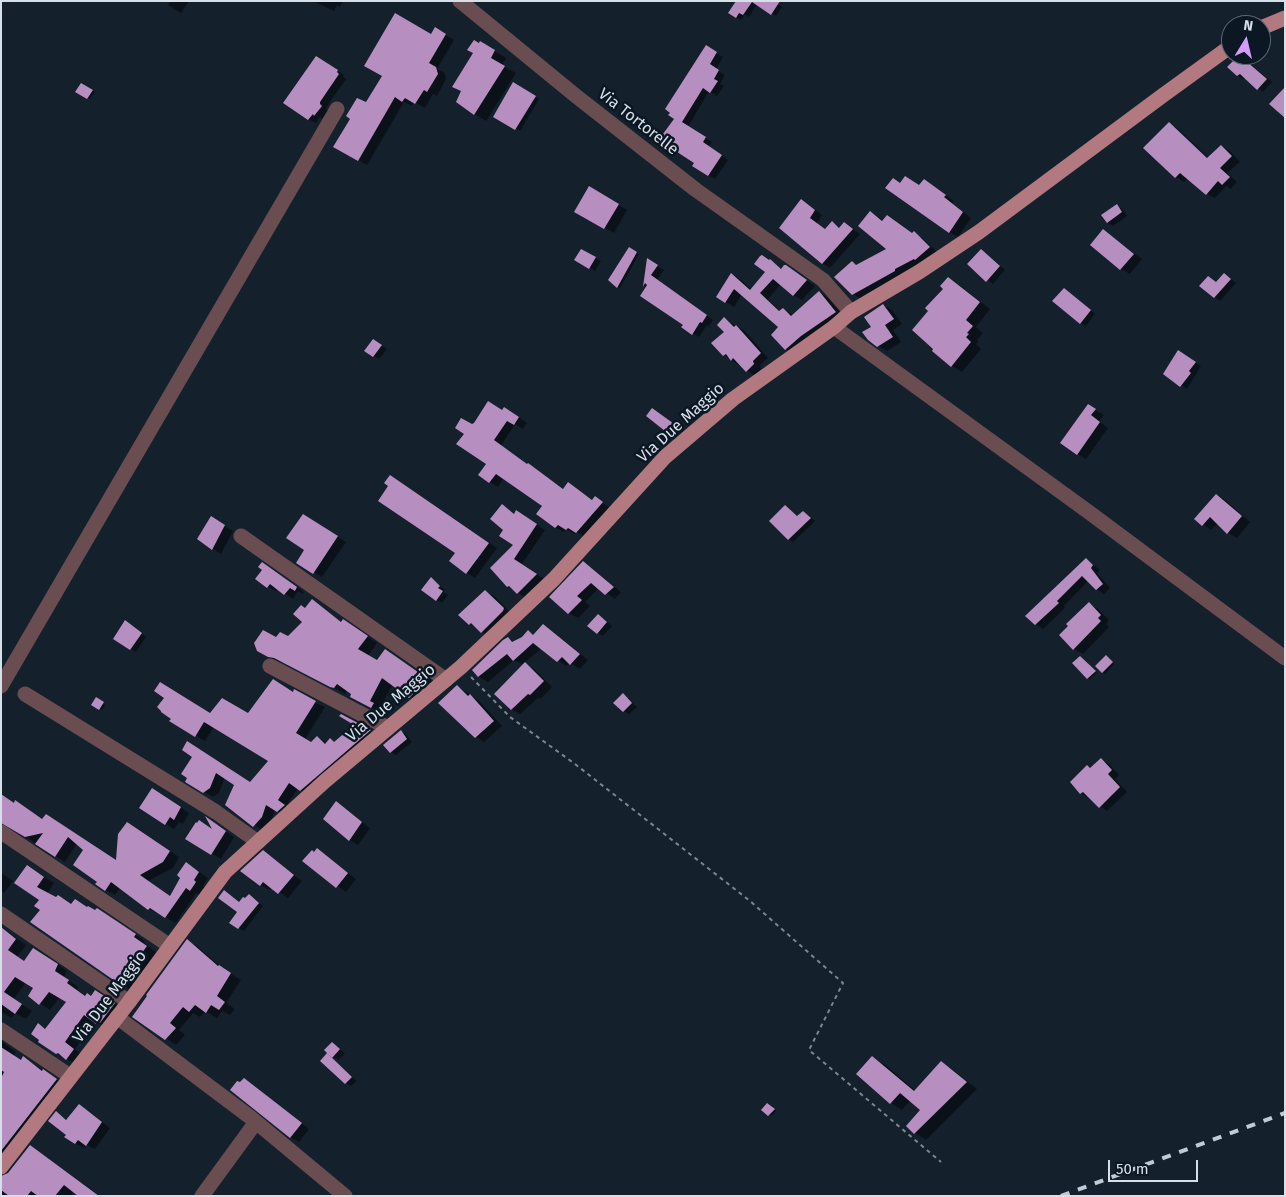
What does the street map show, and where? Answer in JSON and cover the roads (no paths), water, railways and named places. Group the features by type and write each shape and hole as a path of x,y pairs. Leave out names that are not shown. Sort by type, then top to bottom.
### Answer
{"main road":[{"path":"1271,24 1285,18"},
{"name":"Via Due Maggio","path":"4,1157 26,1133 129,1002 225,872 325,781 461,667 554,579 665,457 733,398 834,327 851,312 920,272 979,232 1221,53"}],"street":[{"name":"Via Tortorelle","path":"460,1 696,190 823,280 851,312"},
{"path":"1,686 337,109"},
{"path":"834,327 1090,513 1285,658"},
{"path":"241,536 446,680"},
{"path":"270,666 388,728"},
{"path":"25,694 216,812 258,842"},
{"path":"1,832 170,946"},
{"path":"1,914 129,1002"},
{"path":"117,1017 256,1122 345,1196"},
{"path":"1,1030 70,1076"},
{"path":"202,1196 256,1122"}],"railway":[{"path":"1061,1196 1285,1113"}]}
